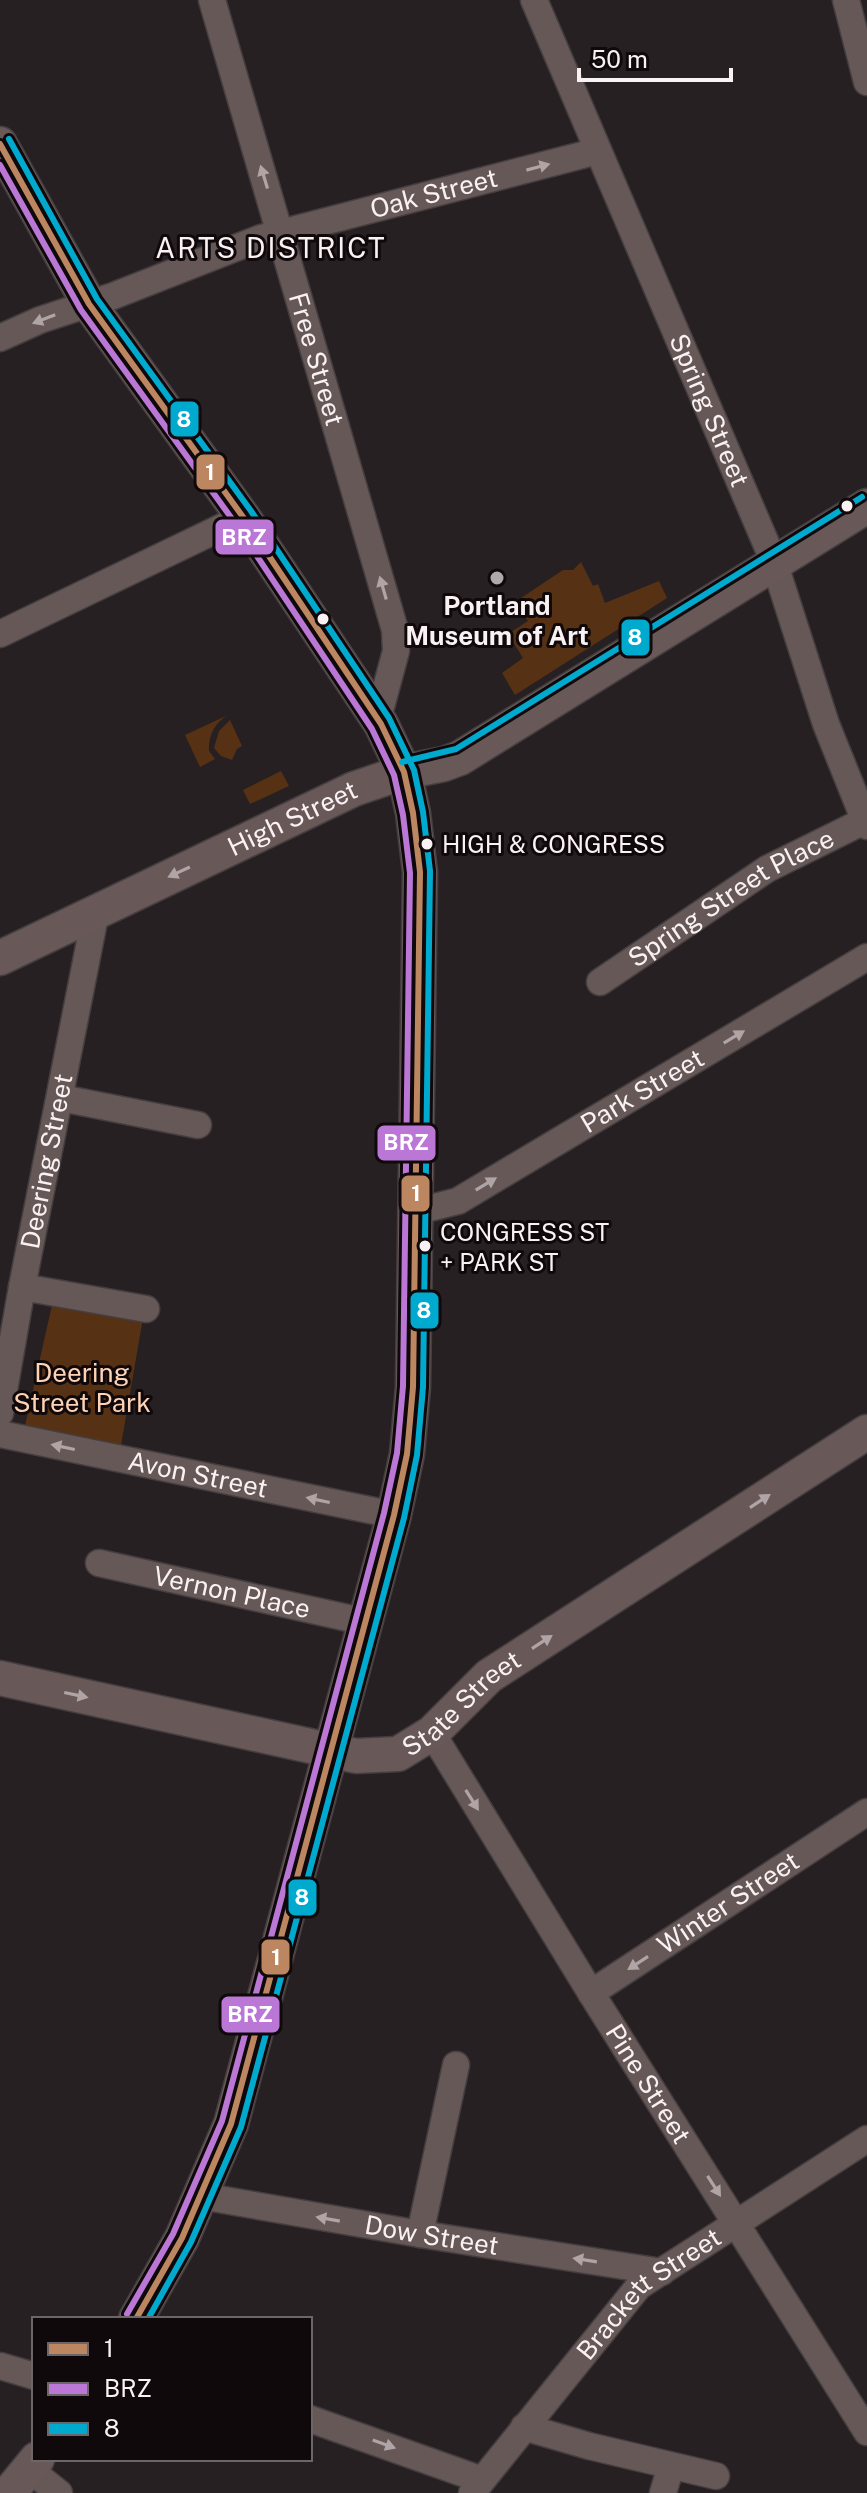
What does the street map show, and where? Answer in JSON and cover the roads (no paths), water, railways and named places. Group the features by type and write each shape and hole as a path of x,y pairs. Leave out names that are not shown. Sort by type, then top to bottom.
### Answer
{"main road":[{"path":"0,144 89,304 243,517 378,718 404,772 413,813 420,872 411,1419 394,1515 239,2095 219,2157 164,2273 137,2317"},
{"name":"High Street","path":"0,958 354,789 460,758 867,506"},
{"name":"State Street","path":"0,1678 356,1756 398,1754 432,1733 489,1676 867,1432"}],"street":[{"name":"Free Street","path":"212,0 395,630 396,651 378,718"},
{"name":"Spring Street","path":"534,0 774,562 826,724 866,823"},
{"path":"846,0 867,82"},
{"name":"Oak Street","path":"0,338 40,320 261,238 598,151"},
{"path":"0,634 243,517"},
{"name":"Spring Street Place","path":"600,982 767,869 866,823"},
{"name":"Deering Street","path":"0,1413 96,911"},
{"name":"Park Street","path":"414,1212 458,1201 867,957"},
{"path":"61,1098 198,1125"},
{"path":"22,1287 146,1309"},
{"name":"Avon Street","path":"0,1434 394,1515"},
{"name":"Vernon Place","path":"99,1563 366,1622"},
{"name":"Pine Street","path":"432,1733 867,2432"},
{"name":"Winter Street","path":"591,1993 867,1812"},
{"path":"420,2234 456,2065"},
{"name":"Brackett Street","path":"477,2486 639,2286 867,2139"},
{"name":"Dow Street","path":"201,2196 662,2272"},
{"path":"0,2366 32,2375"},
{"path":"312,2420 477,2486"},
{"path":"524,2427 716,2476"},
{"path":"663,2493 671,2466"},
{"path":"25,2474 59,2493"}],"place":[{"name":"Portland Museum of Art","path":"497,578"},
{"name":"HIGH & CONGRESS","path":"427,844"},
{"name":"CONGRESS ST + PARK ST","path":"425,1246"}],"district":[{"name":"ARTS DISTRICT","path":"271,248"}],"park label":[{"name":"Deering Street Park","path":"82,1388"}]}
